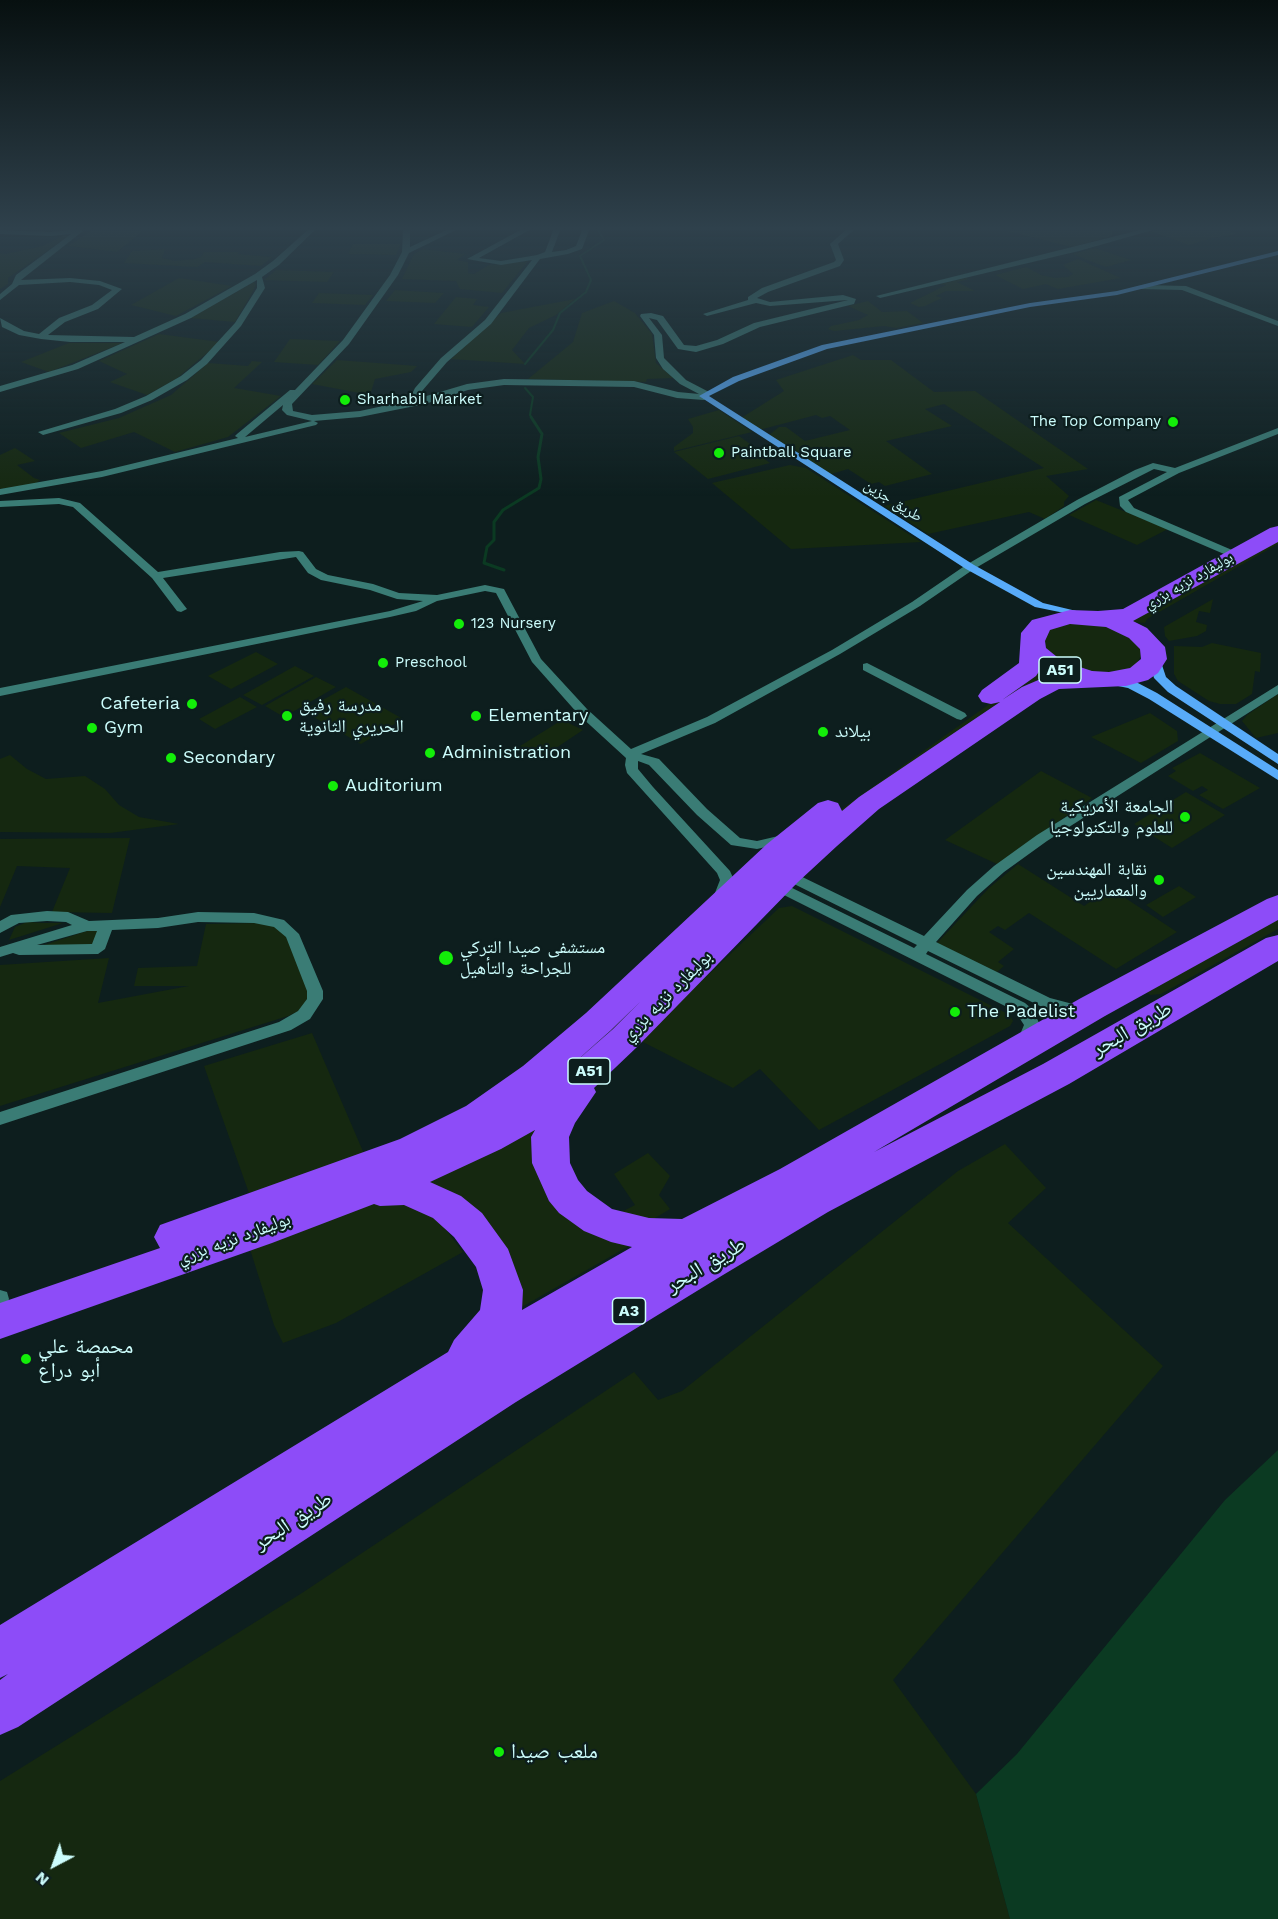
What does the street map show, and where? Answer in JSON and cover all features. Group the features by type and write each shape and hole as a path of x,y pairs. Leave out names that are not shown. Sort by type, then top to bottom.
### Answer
{"highway":[{"name":"بوليفارد نزيه بزري","path":"1092,617 1113,618 1132,614 1278,533"},
{"name":"بوليفارد نزيه بزري","path":"1150,650 1148,631 1154,623 1278,550"},
{"name":"A51","path":"1092,617 1126,626 1150,650 1149,668 1139,674 1099,680 1053,667 1041,658 1033,641 1041,625 1054,620 1092,617"},
{"name":"بوليفارد نزيه بزري","path":"3,1309 413,1150 479,1116 549,1065 805,828 848,793 1027,670 1032,663 1033,641"},
{"name":"بوليفارد نزيه بزري","path":"3,1309 357,1194 428,1167 488,1139 528,1116 580,1079 625,1038 826,839 870,803 1019,701 1053,682 1099,680"},
{"name":"طريق البحر","path":"0,1653 85,1627 501,1388 814,1201 1056,1074 1145,1000 1278,906"},
{"name":"طريق البحر","path":"0,1709 85,1627 431,1386 686,1236 794,1180 1093,1007 1145,1000 1278,946"},
{"path":"625,1038 559,1116 550,1137 551,1163 563,1190 573,1202 597,1220 628,1232 662,1237 686,1236"},
{"path":"357,1194 385,1189 407,1189 439,1202 468,1225 498,1269 503,1290 499,1317 465,1357 431,1386"}],"main road":[{"path":"705,396 735,379 825,347 969,318"},
{"name":"طريق جزين","path":"705,396 970,567 1039,605 1092,617"},
{"path":"1033,641 1039,605"},
{"path":"1150,650 1158,673 1165,683 1278,760"},
{"path":"1099,680 1128,684 1142,690 1278,776"}],"street":[{"path":"41,337 68,318"},
{"path":"0,389 75,367 185,318"},
{"path":"43,432 117,411 149,398 184,378 204,362 242,318"},
{"path":"288,427 295,422 288,404 346,342 364,318"},
{"path":"421,402 416,394 421,387 444,360 491,318"},
{"path":"645,318 658,335 660,358 666,367 705,396"},
{"path":"659,318 681,346 696,349 720,342 758,325 790,318"},
{"path":"1261,318 1278,324"},
{"path":"0,320 22,333 41,337 70,340 140,339"},
{"path":"0,492 102,474 288,427 354,416 421,402 473,387 504,382 634,384 684,396 705,396"},
{"path":"235,441 269,410 303,386"},
{"path":"381,410 393,399 421,387"},
{"path":"288,427 312,418 354,416 421,402"},
{"path":"269,410 290,412 312,418"},
{"path":"254,426 255,430 264,433"},
{"path":"1235,555 1125,506 1123,501 1125,497 1176,471 1278,431"},
{"path":"631,755 711,720 836,652 916,604 970,567 1081,502 1146,469 1158,467 1176,471"},
{"path":"0,504 59,501 76,505 156,576 181,609"},
{"path":"156,576 280,555 299,554 312,571 325,578 373,588 397,596 437,598"},
{"path":"0,692 390,614 420,606 437,598 485,588 500,591 506,597 528,647 549,676 584,712 631,755 654,762 702,812 736,842 752,845 767,844 784,839 805,828"},
{"path":"867,667 961,716"},
{"path":"922,949 972,893 999,869 1278,689"},
{"path":"631,755 632,770 727,877 722,896 701,924"},
{"path":"782,881 922,949 1058,1007 1069,1010 1093,1007"},
{"path":"0,928 16,918 47,916 68,917 87,926"},
{"path":"0,1119 271,1031 304,1015 315,999 315,991 291,934 279,923 254,918 198,917 158,923 87,926 53,934 2,951"},
{"path":"2,951 98,949 106,925"},
{"path":"922,949 1024,1010 1030,1018 1031,1032 1028,1039 1010,1056"}],"shaded area":[{"path":"191,318 238,318 235,322"},
{"path":"439,318 480,318 472,327 434,324"},
{"path":"496,318 551,318 529,328 512,350 525,364 451,359"},
{"path":"581,318 639,318 652,334 656,363 673,378 647,379 646,382 528,379 573,342"},
{"path":"863,318 916,318 923,323 896,328 884,326 834,331 828,329 831,326"},
{"path":"159,334 220,342 176,379 147,395 110,382 127,374 99,361"},
{"path":"290,339 340,341 318,365 274,362"},
{"path":"69,343 123,343 49,372 21,362"},
{"path":"853,355 861,360 891,360 934,392 975,391 1088,469 1046,476 1069,496 1064,506 1045,519 1029,512 928,534 884,506 1044,468 944,404 925,409 952,426 886,441 932,474 885,486 879,482 871,484 848,469 828,475 768,436 779,427 786,427 805,441 850,430 830,416 822,418 816,415 759,430 741,418 784,391 776,380"},
{"path":"337,360 417,366 411,372 375,379 370,395 312,384"},
{"path":"252,361 262,362 234,388 281,396 228,437 175,452 134,432 81,448 59,433 119,418 171,395 208,363 248,366"},
{"path":"719,410 752,432 674,451 674,447 693,433 693,427 688,419"},
{"name":"Paintball Square","path":"739,436 764,454 759,455 770,463 708,479 674,452"},
{"path":"15,448 35,461 17,465 40,480 35,484 0,489 0,455"},
{"path":"790,465 806,468 921,542 791,549 712,483"},
{"path":"1096,500 1168,529 1137,545 1069,515"},
{"path":"1278,537 1278,544 1147,619 1145,623 1133,622 1132,617"},
{"path":"1213,599 1210,613 1199,611 1196,622 1207,625 1206,631 1197,636 1169,641 1165,636 1164,627"},
{"path":"1094,623 1124,633 1140,648 1141,656 1137,663 1129,669 1101,674 1070,668 1047,653 1044,636 1051,629 1063,624"},
{"path":"1212,643 1261,653 1260,672 1255,671 1252,694 1236,704 1209,701 1178,681 1174,674 1174,646 1202,647"},
{"path":"256,652 278,664 231,689 208,676"},
{"path":"295,666 314,676 262,705 243,695"},
{"path":"1040,668 1050,674 1009,697 563,1081 554,1075 822,823"},
{"path":"316,677 336,687 284,717 265,706"},
{"path":"346,687 403,719 361,744 303,711"},
{"path":"1278,694 1278,733 1256,738 1242,721 1247,715"},
{"path":"240,697 257,707 215,729 199,719"},
{"path":"1150,713 1177,731 1178,741 1141,763 1091,737"},
{"path":"562,720 583,730 541,758 520,746"},
{"path":"1200,753 1260,788 1223,809 1199,795 1208,790 1202,786 1193,791 1168,776 1176,771 1172,768"},
{"path":"10,755 27,769 46,779 85,776 105,789 119,805 139,817 179,824 110,833 0,832 0,759"},
{"path":"1041,771 1092,798 997,864 945,840"},
{"path":"1186,792 1225,815 1172,848 1134,824"},
{"path":"130,838 112,913 52,912 70,868 17,866 0,907 0,839"},
{"path":"1018,864 1084,906 1110,888 1177,932 1116,969 1029,913 1005,930 998,926 989,932 1014,949 998,962 1004,966 997,972 937,943 989,888"},
{"path":"1179,886 1196,897 1163,917 1146,905"},
{"path":"792,906 1010,1015 1013,1021 1010,1026 819,1130 760,1069 733,1088 639,1040 779,908"},
{"path":"1278,916 1278,929 1161,994 1150,995 1144,990"},
{"path":"27,922 63,923 9,940 15,927"},
{"path":"262,923 277,927 286,934 310,992 303,1009 288,1016 0,1106 0,965 109,958 98,1003 189,986 134,986 138,968 197,966 206,924"},
{"path":"93,929 99,931 94,943 88,947 38,947"},
{"path":"312,1033 365,1156 250,1196 204,1066"},
{"path":"543,1121 538,1141 636,1242 513,1312 424,1182"},
{"path":"1005,1144 1046,1188 1008,1223 1163,1366 893,1680 976,1794 1010,1919 0,1919 0,1781 302,1593 634,1372 658,1400 682,1391 958,1171"},
{"path":"648,1153 670,1176 659,1195 670,1209 655,1218 604,1221 635,1205 614,1174"},
{"path":"403,1197 440,1222 463,1252 336,1323 283,1343 274,1325 249,1246 368,1202"},
{"path":"1278,1450 1278,1919 1010,1919 976,1794 1017,1754 1225,1500"}],"waterway":[{"path":"525,364 553,330 558,318"},
{"path":"525,388 533,397 530,415 532,418"},
{"path":"504,570 484,563 487,547 494,540 494,522 503,510 539,488 541,479 538,457 542,434 531,417"}],"place":[{"name":"Sharhabil Market","path":"345,400"},
{"name":"The Top Company","path":"1173,422"},
{"name":"Paintball Square","path":"719,453"},
{"name":"123 Nursery","path":"459,624"},
{"name":"Preschool","path":"383,663"},
{"name":"Cafeteria","path":"192,704"},
{"name":"مدرسة رفيق الحريري الثانوية","path":"287,716"},
{"name":"Elementary","path":"476,716"},
{"name":"Gym","path":"92,728"},
{"name":"بيلاند","path":"823,732"},
{"name":"Administration","path":"430,753"},
{"name":"Secondary","path":"171,758"},
{"name":"Auditorium","path":"333,786"},
{"name":"الجامعة الأمريكية للعلوم والتكنولوجيا","path":"1185,817"},
{"name":"نقابة المهندسين والمعماريين","path":"1159,880"},
{"name":"مستشفى صيدا التركي للجراحة والتأهيل","path":"446,958"},
{"name":"The Padelist","path":"955,1012"},
{"name":"محمصة علي أبو دراع","path":"26,1359"},
{"name":"ملعب صيدا","path":"499,1752"}]}
